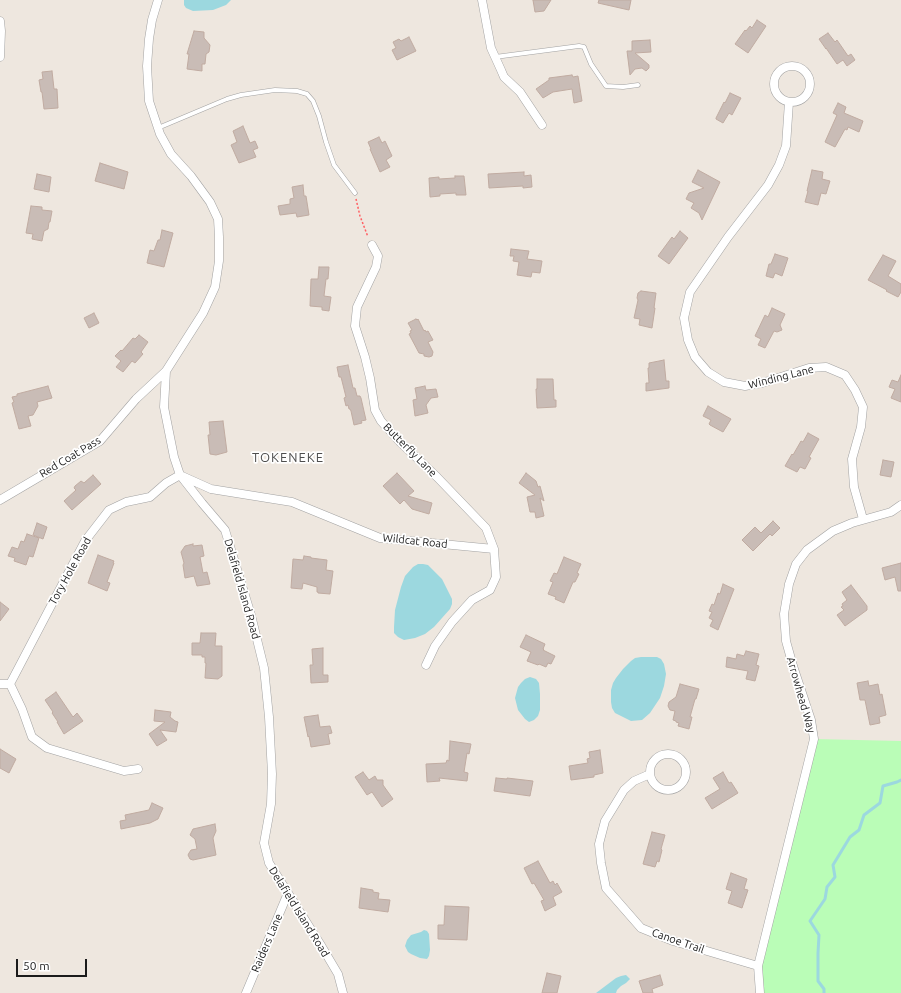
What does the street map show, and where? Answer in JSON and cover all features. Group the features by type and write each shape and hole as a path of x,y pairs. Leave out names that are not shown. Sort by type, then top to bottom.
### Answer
{"street":[{"name":"Delafield Island Road","path":"158,0 152,20 147,66 149,101 160,134 171,154 191,176 210,202 218,219 220,237 215,287 203,313 166,371 164,407 174,456 180,475 225,530 251,615 264,668 272,774 271,804 264,843 268,863 338,974 343,993"},
{"path":"482,0 492,48 504,77 520,92 542,125"},
{"path":"0,21 0,57"},
{"path":"788,66 795,66 802,69 807,74 810,80 810,88 802,99 796,102 789,102 782,99 777,94 774,88 774,81 777,74 782,69 788,66"},
{"name":"Winding Lane","path":"789,102 786,146 779,165 768,186 728,237 690,292 684,318 688,340 695,357 708,372 724,382 745,386 762,383 809,368 826,367 845,375 855,390 862,407 861,427 852,459 854,487 863,519"},
{"name":"Butterfly Lane","path":"372,245 378,256 376,267 357,307 354,326 365,357 375,410 381,421 400,442 437,477 486,528 494,549"},
{"name":"Red Coat Pass","path":"0,500 33,479 100,441 136,399 166,371"},
{"name":"Wildcat Road","path":"180,475 211,489 292,502 380,538 494,549"},
{"name":"Tory Hole Road","path":"10,684 85,541 109,510 126,502 150,496 166,483 180,475"},
{"name":"Arrowhead Way","path":"760,993 758,966 814,739 811,720 792,666 786,641 784,614 789,584 796,564 806,550 834,531 863,519 891,512 901,505"},
{"path":"426,665 435,646 452,622 472,600 490,590 496,577 494,549"},
{"path":"0,684 10,684 22,709 32,737 47,748 124,771 138,769"},
{"path":"666,753 680,757 685,763 687,770 687,777 683,783 678,788 671,790 664,790 657,787 652,781 650,774 650,767 654,760 666,753"},
{"name":"Canoe Trail","path":"650,774 634,781 624,790 605,821 599,844 606,888 641,928 673,941 758,966"},
{"name":"Raiders Lane","path":"246,993 288,893"}],"lane":[{"path":"495,57 579,46 584,47 591,64 606,86 623,87 638,85"},
{"path":"158,128 227,99 241,95 275,90 297,90 307,94 313,101 334,165 355,193"}],"path":[{"path":"355,193 366,235 372,245"}],"green space":[{"path":"814,739 901,741 901,993 760,993 758,966"}],"water":[{"path":"184,0 231,0 226,5 213,10 193,11 186,8 184,5"},
{"path":"418,564 428,565 442,579 452,599 452,604 450,609 434,627 425,634 404,640 394,633 395,610 405,576"},
{"path":"657,657 661,659 664,664 666,674 660,698 650,713 642,720 631,721 615,713 612,708 611,690 613,683 623,669 635,658"},
{"path":"530,677 536,679 539,683 540,710 538,716 529,722 518,710 515,698 518,687 525,679"},
{"path":"424,930 429,934 430,950 427,959 411,954 405,946 411,935"},
{"path":"626,975 630,979 617,990 616,993 596,993 616,978"}],"building":[{"path":"533,0 551,0 544,11 535,12"},
{"path":"599,0 631,0 629,10 598,3"},
{"path":"757,20 766,26 748,53 735,44 745,30 746,31 750,26 752,28"},
{"path":"194,31 204,32 204,38 210,45 209,52 206,54 205,64 202,64 202,71 187,69 189,54 187,54"},
{"path":"828,33 835,42 837,40 848,56 851,54 855,60 847,66 843,60 837,64 819,39"},
{"path":"409,37 416,51 397,60 392,50 396,48 393,42 399,39 401,41"},
{"path":"650,40 651,52 635,53 649,65 649,68 646,71 642,68 635,69 630,75 627,51 632,51 632,41"},
{"path":"52,71 54,89 57,89 58,108 44,109 39,80 43,79 42,72"},
{"path":"572,75 573,77 578,76 582,101 574,103 572,89 553,92 543,98 536,89 549,80 549,78"},
{"path":"730,93 741,98 732,115 729,113 723,123 716,118"},
{"path":"838,103 846,107 844,113 863,121 859,132 848,127 847,130 845,129 835,147 825,142 837,115 833,113"},
{"path":"243,126 250,143 255,141 258,148 253,150 256,157 239,163 231,145 237,142 233,131"},
{"path":"379,137 382,143 385,141 392,156 386,160 390,167 380,172 368,142"},
{"path":"100,163 128,172 124,189 95,181"},
{"path":"698,170 720,182 702,220 699,213 691,208 694,203 686,199 689,193 704,188 692,182"},
{"path":"812,170 823,172 822,179 830,181 826,194 821,193 818,205 805,202"},
{"path":"524,172 524,176 531,175 532,187 523,188 523,186 489,188 488,174"},
{"path":"37,174 51,177 49,192 34,189"},
{"path":"455,176 464,176 466,195 456,195 456,193 440,194 440,196 430,197 429,178 455,178"},
{"path":"303,185 309,215 297,217 296,213 280,215 278,206 290,204 290,199 294,198 292,187"},
{"path":"31,206 42,207 42,210 52,211 48,229 44,231 42,241 32,239 33,234 26,233"},
{"path":"162,230 173,233 164,267 147,263 150,250 154,251 158,240 160,240"},
{"path":"680,231 688,238 669,264 658,256 672,237 674,239"},
{"path":"511,249 529,251 527,259 542,261 540,273 532,272 531,277 517,275 519,262 513,261 514,256 510,256"},
{"path":"775,254 788,258 782,276 775,273 773,278 766,276 769,264 771,264"},
{"path":"883,255 896,261 888,276 901,284 901,292 898,297 868,280"},
{"path":"319,267 329,267 324,296 331,297 329,311 322,310 322,307 310,306 311,279 318,279"},
{"path":"641,291 656,293 652,328 639,325 640,319 634,318 638,293"},
{"path":"772,308 785,314 780,325 782,330 777,332 774,331 765,348 758,345 761,339 755,336 765,315 768,317"},
{"path":"94,313 99,323 89,328 84,318"},
{"path":"418,319 424,331 428,331 433,340 428,342 433,352 432,356 424,356 424,354 419,353 409,334 412,330 408,323"},
{"path":"139,335 148,342 141,352 143,354 135,363 132,361 123,372 116,367 121,361 115,356 121,350 122,351 133,338 135,339"},
{"path":"664,360 666,381 669,381 669,388 646,391 646,383 649,383 649,363"},
{"path":"348,365 353,388 355,388 357,396 360,396 361,398 366,420 361,421 362,423 354,425 351,411 348,405 346,406 344,398 346,397 337,367"},
{"path":"901,375 901,402 891,398 895,389 889,387 892,380 898,382"},
{"path":"537,379 553,379 554,400 556,400 556,407 537,408"},
{"path":"48,386 52,398 37,402 38,406 33,415 28,416 31,426 19,429 12,403 14,402 12,397 17,396 17,394"},
{"path":"425,386 426,390 436,389 438,397 431,398 426,405 428,413 415,416 413,400 417,399 415,388"},
{"path":"708,406 731,419 723,432 710,425 711,420 703,416"},
{"path":"223,421 227,452 216,455 210,454 208,435 210,435 209,422"},
{"path":"808,433 819,439 809,457 811,458 805,469 800,467 797,472 785,466"},
{"path":"883,460 894,462 891,477 880,475"},
{"path":"397,473 414,491 408,496 432,503 429,514 412,509 404,500 400,504 383,486"},
{"path":"526,473 536,481 538,487 540,486 544,501 540,498 544,516 536,518 535,512 530,512 527,497 535,495 519,483"},
{"path":"93,475 101,484 72,510 64,501 76,490 74,488 75,486 81,481 84,483"},
{"path":"773,521 780,528 772,536 770,534 753,551 742,540 755,527 761,533"},
{"path":"37,523 47,527 43,539 33,535"},
{"path":"27,534 39,538 33,557 29,556 26,565 14,561 15,558 8,556 12,547 18,549 21,541 24,542"},
{"path":"193,544 193,546 202,545 204,556 200,557 203,573 207,572 210,584 197,586 194,576 185,578 184,563 181,552 185,546"},
{"path":"98,555 114,561 107,582 110,583 107,591 88,583"},
{"path":"304,556 327,560 326,570 333,571 330,594 318,593 317,587 303,583 302,589 291,588 293,559 303,560"},
{"path":"564,557 581,564 577,573 579,574 575,582 573,582 564,603 555,599 556,597 548,594 553,582 550,581 554,573 557,574"},
{"path":"901,563 901,591 898,591 895,577 885,580 882,568"},
{"path":"723,584 734,589 718,630 710,626 713,620 709,618 712,612 709,611 712,604 714,605 718,593 720,594"},
{"path":"851,585 867,606 867,610 845,626 837,615 844,610 841,607 847,600 842,592"},
{"path":"0,602 9,609 0,621"},
{"path":"201,633 216,633 215,646 222,646 222,676 218,679 205,678 205,657 202,657 202,655 192,655 192,643 200,643"},
{"path":"526,635 545,644 543,650 555,656 551,664 548,663 546,667 527,661 531,652 520,647"},
{"path":"323,648 323,675 328,675 328,682 311,683 310,665 313,665 312,649"},
{"path":"746,651 759,654 756,665 759,666 755,681 746,679 748,671 726,667 727,657 736,659 737,654 744,656"},
{"path":"868,681 869,686 878,684 880,695 882,694 886,715 879,717 880,723 870,725 865,700 860,700 857,683"},
{"path":"680,684 699,689 690,717 692,717 689,729 678,726 679,723 673,720 675,711 670,710 668,706 669,702 676,697"},
{"path":"56,692 73,717 77,713 83,721 64,734 45,700"},
{"path":"155,710 171,712 170,717 178,722 176,732 160,730 167,740 157,746 149,734 165,722 154,721"},
{"path":"318,715 320,727 330,726 332,733 328,734 330,744 311,747 304,717"},
{"path":"450,741 471,744 469,754 467,753 464,772 468,773 467,781 439,778 440,781 427,782 426,764 446,763 447,760 449,761"},
{"path":"0,749 16,759 9,773 0,768"},
{"path":"600,750 603,773 594,775 594,777 571,780 569,766 588,763 587,759 590,758 589,752"},
{"path":"363,772 369,780 375,776 377,780 383,780 383,785 393,799 382,807 372,792 367,795 355,777"},
{"path":"723,772 729,783 731,782 738,793 712,809 705,798 720,789 713,778"},
{"path":"496,778 533,781 530,796 494,791"},
{"path":"152,803 163,808 158,819 150,823 121,829 120,821 126,820 125,815 149,810"},
{"path":"215,824 216,831 213,838 216,855 193,860 190,859 188,855 191,850 197,849 195,839 190,835 193,829"},
{"path":"652,832 665,835 659,862 657,861 655,867 643,864"},
{"path":"538,861 550,883 553,881 555,885 557,883 562,892 553,897 556,905 545,911 541,901 544,900 534,883 532,884 524,868"},
{"path":"731,873 747,879 744,889 748,890 742,908 728,903 732,891 726,889"},
{"path":"361,888 373,890 373,892 379,893 378,899 390,900 388,912 359,908"},
{"path":"445,906 469,907 467,940 438,939 438,925 444,925"},
{"path":"547,973 561,976 557,993 542,993"},
{"path":"660,975 663,985 652,989 653,993 643,993 639,981"}],"waterway":[{"path":"824,993 824,989 818,981 819,935 810,921 825,899 827,887 835,877 833,865 850,837 859,830 864,815 880,803 883,786 901,780"}],"district":[{"name":"TOKENEKE","path":"288,458"}]}
